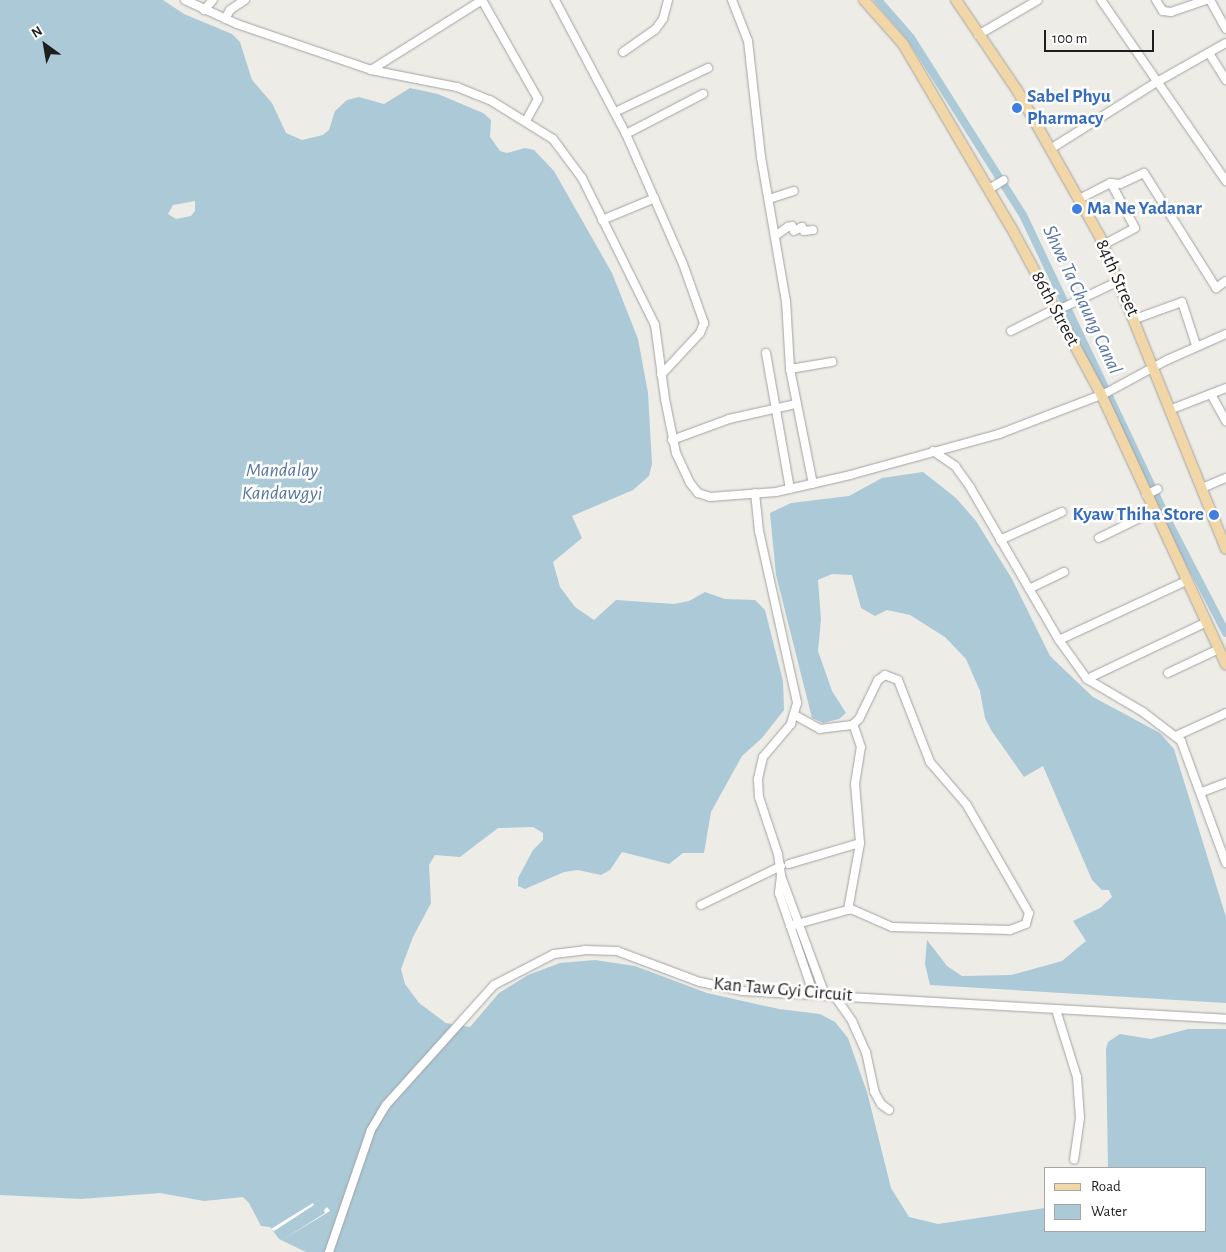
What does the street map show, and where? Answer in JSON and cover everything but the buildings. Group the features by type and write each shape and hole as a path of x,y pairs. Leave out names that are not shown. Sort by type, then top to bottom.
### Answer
{"main road":[{"name":"86th Street","path":"864,0 902,44 997,185 1058,309 1153,491 1154,511 1223,655"},
{"name":"84th Street","path":"956,0 1052,148 1103,245 1172,409 1226,549"}],"street":[{"path":"186,0 225,19 371,70 457,87 490,100 552,139 582,178 655,325 672,440 683,469 698,493 727,497 790,489 999,434 1102,394 1196,345 1226,334"},
{"path":"204,10 213,0"},
{"path":"225,19 230,10 245,0"},
{"path":"371,70 482,0 538,99 526,121"},
{"path":"555,0 626,134 655,198 704,323 700,333 661,375"},
{"path":"623,52 655,30 663,19 668,0"},
{"path":"732,0 748,41 769,199 786,301 790,369 813,484"},
{"path":"978,35 1038,0"},
{"path":"1101,0 1226,180"},
{"path":"1156,0 1163,11 1171,12 1206,0"},
{"path":"1210,0 1226,29"},
{"path":"1052,148 1157,82 1226,44"},
{"path":"1209,53 1226,80"},
{"path":"615,112 708,68"},
{"path":"626,134 703,94"},
{"path":"1079,199 1111,183 1120,184 1144,173 1216,288 1226,281"},
{"path":"1103,245 1135,228 1111,183"},
{"path":"769,199 794,191"},
{"path":"602,220 655,198"},
{"path":"775,236 792,226 794,230 802,227 804,232 813,230"},
{"path":"1011,331 1119,281"},
{"path":"1135,319 1182,302 1196,345"},
{"path":"766,353 790,489"},
{"path":"790,369 832,362"},
{"path":"1172,409 1212,396 1226,388"},
{"path":"1212,396 1226,421"},
{"path":"672,440 729,419 775,406 796,404"},
{"path":"934,451 955,466 1059,640 1087,679 1181,741 1202,792 1226,863"},
{"path":"1202,488 1226,478"},
{"path":"755,493 759,532 796,695 795,715 763,757 758,779 759,797 780,866 779,893 814,995"},
{"path":"1099,538 1154,511"},
{"path":"1000,540 1062,512"},
{"path":"1029,589 1064,572"},
{"path":"1059,640 1186,581"},
{"path":"1087,679 1207,622"},
{"path":"1168,673 1223,655"},
{"path":"790,926 848,910 856,910 892,927 1010,930 1023,926 1029,918 1027,905 967,804 930,762 898,680 885,675 878,680 859,719 853,724 820,729 795,715"},
{"path":"1176,736 1226,713"},
{"path":"848,910 860,843 854,784 861,747 853,724"},
{"path":"1202,792 1226,783"},
{"path":"790,864 860,843"},
{"path":"701,905 780,866"},
{"path":"781,876 800,924 824,995"},
{"name":"Kan Taw Gyi Circuit","path":"329,1252 378,1117 494,985 520,969 568,951 617,951 717,986 814,995 1226,1019"},
{"path":"834,995 852,1021 866,1052 874,1090 881,1104 889,1110"},
{"path":"1056,1010 1077,1077 1080,1118 1074,1160"}],"water":[{"name":"Mandalay Kandawgyi","path":"0,0 163,0 184,14 232,34 240,42 252,80 272,103 286,133 302,140 323,135 329,130 335,111 347,100 359,97 384,104 410,88 438,94 483,113 491,120 490,137 500,151 507,153 525,148 534,150 554,171 612,273 638,339 648,393 652,464 649,476 633,490 572,516 582,538 553,562 560,587 575,607 594,620 616,600 674,604 689,601 705,592 725,599 755,600 765,610 783,681 784,710 762,738 742,756 711,812 704,853 683,853 669,864 622,852 610,870 601,875 578,870 564,872 525,889 518,886 518,878 533,850 543,840 543,833 533,827 498,828 460,857 435,855 429,865 431,903 413,937 401,969 405,984 419,1003 446,1023 470,1027 499,993 528,975 560,963 595,960 635,966 707,993 779,1009 820,1014 835,1022 848,1038 867,1092 891,1188 909,1217 938,1224 1044,1208 1044,1232 1206,1232 1206,1167 1108,1167 1106,1049 1108,1042 1120,1034 1151,1039 1188,1029 1226,1029 1226,1252 306,1252 279,1239 270,1227 261,1226 249,1203 243,1197 204,1201 160,1193 81,1199 0,1195","holes":["195,201 195,211 191,216 176,219 168,214 173,205"]},
{"path":"923,472 956,498 976,521 1012,579 1050,656 1093,697 1160,733 1174,749 1226,917 1226,1003 930,985 925,964 927,940 947,966 962,976 1011,975 1062,961 1086,941 1073,921 1100,908 1112,897 1109,890 1102,890 1092,880 1043,766 1024,777 991,730 985,718 980,691 966,659 945,637 910,615 887,610 875,616 861,608 852,575 832,574 818,580 821,619 818,651 832,691 846,713 839,719 823,723 812,718 776,575 770,513 791,503 849,496 882,478"}],"pier":[{"path":"313,1203 314,1205 274,1231 271,1229"},
{"path":"327,1207 330,1211 282,1240 325,1213 324,1210"}],"waterway":[{"name":"Shwe Ta Chaung Canal","path":"878,0 911,38 1023,215 1168,521 1226,633"}],"place":[{"name":"Sabel Phyu Pharmacy","path":"1017,108"},
{"name":"Ma Ne Yadanar","path":"1077,209"},
{"name":"Kyaw Thiha Store","path":"1214,515"}]}
